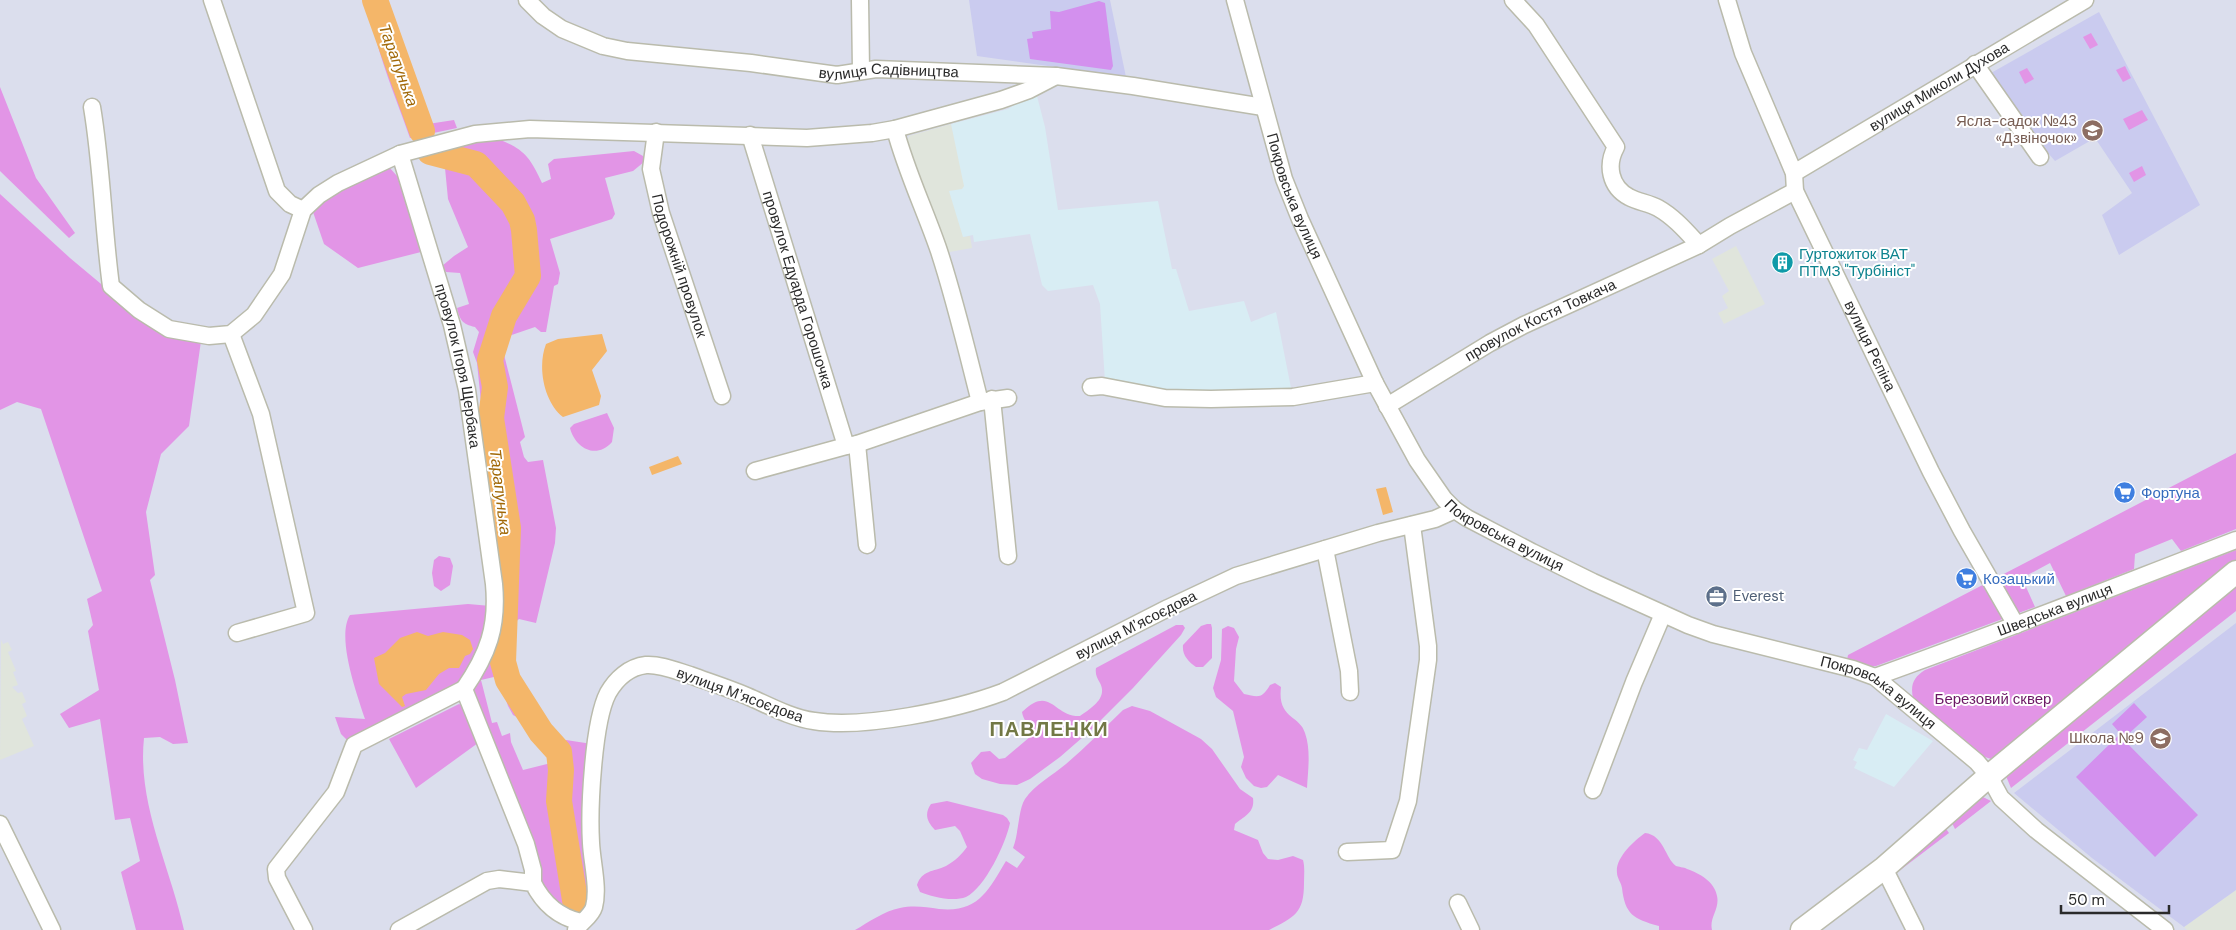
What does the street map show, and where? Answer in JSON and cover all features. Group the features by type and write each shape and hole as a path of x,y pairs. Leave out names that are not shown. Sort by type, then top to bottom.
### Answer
{"street":[{"path":"212,0 277,191 290,204 303,210"},
{"name":"вулиця Садівництва","path":"527,0 543,16 562,29 603,46 627,51 751,63 827,74 848,74 861,70 925,70 1056,76 1133,86 1263,107"},
{"path":"860,0 861,70"},
{"name":"Покровська вулиця","path":"1235,0 1284,179 1300,219 1375,383 1421,467 1444,500 1455,510 1532,552 1663,614 1713,634 1853,669 1875,677 1977,762 1989,776"},
{"path":"1513,0 1540,32 1616,146 1610,171 1611,178 1618,188 1630,198 1666,214 1678,223 1699,245"},
{"name":"вулиця Рєпіна","path":"1727,0 1743,53 1794,173 1795,191 1931,472 1962,531 2016,625"},
{"name":"вулиця Миколи Духова","path":"1794,173 2085,0"},
{"path":"1976,64 2040,157"},
{"path":"92,107 98,142 111,286 139,310 169,329 209,336 231,334 254,315 282,274 303,210 319,195 338,183 400,154 442,142 494,131 547,128 807,138 895,129 1001,100 1029,90 1056,76"},
{"path":"895,129 902,156 921,201 950,286 993,400 1008,556"},
{"name":"Подорожній провулок","path":"656,132 651,168 661,213 722,396"},
{"name":"провулок Едуарда Горошочка","path":"750,135 852,445 867,545"},
{"name":"провулок Ігоря Щербака","path":"400,154 452,325 465,380 494,584 495,610 489,644 482,663 464,689"},
{"name":"провулок Костя Товкача","path":"1387,406 1490,343 1699,245 1795,191"},
{"path":"231,334 261,414 306,613 237,633"},
{"path":"1091,387 1102,386 1165,398 1211,399 1293,397 1375,383"},
{"path":"755,471 852,445 993,400"},
{"name":"вулиця Мʼясоєдова","path":"464,689 526,844 533,870 533,883 538,892 553,909 578,926 591,914 595,902 590,818 591,792 600,726 608,694 617,681 628,671 648,665 675,670 812,721 857,722 902,717 979,701 1003,692 1168,608 1236,576 1435,519 1455,510"},
{"path":"1348,852 1392,850 1408,801 1428,646 1412,525"},
{"name":"Шведська вулиця","path":"1875,677 2236,540"},
{"path":"1325,549 1349,670 1350,692"},
{"path":"1802,930 1884,868 1989,776 2236,572"},
{"path":"1594,790 1634,682 1663,614"},
{"path":"304,930 277,878 276,869 336,792 354,745 464,689"},
{"path":"1989,776 2001,798 2036,830 2166,930"},
{"path":"0,824 52,930"},
{"path":"1884,868 1915,930"},
{"path":"399,930 487,881 499,879 533,883"},
{"path":"1458,903 1471,930"}],"shaded area":[{"path":"969,0 1110,0 1126,77 977,56"},
{"path":"1099,1 1105,3 1113,66 1111,70 1030,59 1027,39 1033,38 1032,32 1051,29 1050,11 1059,12"},
{"name":"Ясла-садок №43 «Дзвіночок»","path":"2099,12 2200,205 2119,255 2102,215 2132,193 2095,138 2055,161 2048,153 2044,155 1991,73"},
{"path":"1037,96 1045,127 1058,210 1158,201 1172,269 1176,269 1189,311 1244,301 1251,322 1276,312 1292,393 1211,394 1105,382 1100,304 1093,285 1048,291 1042,285 1030,234 974,242 973,235 963,237 949,191 962,189 964,186 951,124 1008,109 1017,103"},
{"path":"951,124 953,132 972,124 963,237 970,236 972,248 944,253 906,145 909,136"},
{"path":"1736,246 1765,304 1724,324 1718,313 1728,308 1722,296 1729,291 1712,259"},
{"path":"602,334 607,351 592,370 601,396 599,405 563,417 551,403 544,384 542,363 546,344 558,339"},
{"path":"678,456 682,464 652,475 649,467"},
{"path":"1386,487 1393,512 1383,515 1376,489"},
{"name":"Школа №9","path":"2236,623 2236,890 2184,927 2092,858 2014,793"},
{"path":"417,632 428,636 443,632 462,635 470,640 473,649 470,654 465,656 459,668 449,668 439,674 426,690 406,694 402,697 405,706 402,707 379,684 374,658 385,653 400,638"},
{"path":"1,640 3,644 8,642 12,650 8,652 16,671 13,672 18,685 12,687 18,693 22,692 26,702 22,704 27,716 22,719 34,746 0,760"},
{"path":"2134,703 2147,717 2124,738 2112,724"},
{"path":"1886,714 1933,741 1894,787 1854,768 1857,762 1853,760 1859,748 1867,750"},
{"path":"2119,735 2198,815 2155,857 2076,777"},
{"path":"2236,890 2236,930 2187,930 2184,927"}],"green space":[{"path":"369,0 382,0 428,124 454,120 457,128 410,138 380,52 371,17"},
{"path":"2091,33 2098,45 2090,49 2083,37"},
{"path":"2125,66 2131,78 2123,82 2116,70"},
{"path":"2027,68 2034,79 2025,84 2019,72"},
{"path":"0,87 36,178 75,233 69,238 0,171"},
{"path":"2142,110 2148,120 2129,130 2123,119"},
{"path":"493,137 511,145 524,153 533,165 542,183 551,179 548,164 554,159 634,151 643,156 644,162 633,171 605,178 615,214 612,219 550,239 560,273 558,284 554,286 546,332 541,332 535,327 500,339 525,437 520,442 524,457 528,462 543,460 556,528 555,543 536,623 519,619 514,625 510,644 511,656 520,696 526,696 529,708 538,721 536,723 549,735 566,744 566,740 592,744 590,898 584,912 576,913 551,900 540,880 521,812 474,694 477,681 489,661 500,570 497,512 485,441 477,363 473,352 479,332 475,327 462,321 458,312 457,308 469,304 460,273 446,272 442,266 468,247 448,199 445,168 451,154 462,143","holes":["498,676 513,715 526,722 541,739 556,751 555,762 523,770 511,742 510,733 502,736 497,722 492,723 481,680"]},
{"path":"388,166 398,177 421,252 358,268 324,244 313,212 325,199"},
{"path":"2142,166 2146,175 2134,182 2129,173"},
{"path":"0,194 70,258 149,324 201,341 189,426 161,454 146,512 155,575 150,580 175,680 188,743 173,744 160,737 144,738 143,763 145,787 156,835 184,930 136,930 121,872 140,861 130,818 115,820 100,719 69,728 60,714 99,690 88,631 93,625 87,599 102,591 41,409 17,402 0,410"},
{"path":"607,413 614,428 612,442 606,447 593,451 581,446 576,441 570,428 574,424"},
{"path":"2236,453 2236,529 2181,551 2172,539 2135,554 2134,569 2066,596 2050,563 2022,578 2035,607 1876,666 1867,666 1847,660 1848,655"},
{"name":"Березовий сквер","path":"2236,550 2236,563 1994,760 1985,757 1913,698 1912,689 1914,681 1925,670"},
{"path":"439,556 450,558 453,566 450,585 441,591 434,586 432,573 434,560"},
{"path":"2236,584 2236,611 2011,788 2006,776"},
{"path":"468,604 491,606 486,637 461,686 350,743 341,734 335,717 365,719 346,651 346,625 350,615"},
{"path":"1211,624 1212,628 1212,658 1203,667 1196,667 1186,658 1183,652 1183,645 1201,626"},
{"path":"1176,625 1183,625 1185,628 1181,635 1133,688 1091,730 1060,757 1030,779 1017,785 1000,784 982,779 975,774 971,763 981,752 990,751 999,759 1005,758 1031,736 1022,712 1032,704 1046,701 1064,712 1080,716 1097,702 1102,693 1096,668"},
{"path":"1228,626 1234,628 1239,637 1236,649 1234,681 1244,694 1253,696 1262,695 1270,685 1275,683 1281,687 1282,705 1299,723 1305,733 1309,753 1307,788 1278,775 1267,787 1261,788 1254,786 1246,778 1241,767 1244,757 1233,711 1216,697 1213,688 1221,660 1222,629"},
{"path":"459,704 464,706 478,743 416,788 389,739"},
{"path":"1132,706 1150,711 1201,739 1212,749 1240,789 1253,798 1251,811 1235,824 1234,830 1258,840 1263,853 1268,859 1278,860 1293,856 1303,860 1304,893 1300,908 1291,918 1269,930 855,930 894,909 915,906 952,909 963,907 980,898 1006,861 1017,868 1025,857 1013,848 1021,809 1025,799 1038,785 1073,758 1123,710"},
{"path":"1981,796 1991,801 1955,829 1951,821"},
{"path":"947,801 1003,815 1010,823 994,864 980,884 966,897 949,899 930,896 920,892 917,885 925,874 946,866 958,858 967,847 960,831 955,826 935,830 928,821 927,815 931,804"},
{"path":"1944,826 1949,833 1899,871 1902,864"},
{"path":"1645,833 1660,842 1676,866 1696,873 1713,886 1718,901 1712,921 1712,930 1659,930 1659,926 1637,918 1628,910 1617,875 1617,867 1626,850"}],"waterway":[{"name":"Тарапунька","path":"375,0 422,131"},
{"name":"Тарапунька","path":"430,152 476,164 513,203 522,220 524,230 528,276 504,316 490,360 495,387 491,418 508,528 503,662 508,680 541,732 559,752 561,770 559,801 576,906"}],"place":[{"name":"Ясла-садок №43 «Дзвіночок»","path":"2093,130"},
{"name":"Гуртожиток ВАТ ПТМЗ \"Турбініст\"","path":"1783,263"},
{"name":"Фортуна","path":"2125,493"},
{"name":"Козацький","path":"1967,579"},
{"name":"Everest","path":"1717,596"},
{"name":"Школа №9","path":"2160,738"}],"district":[{"name":"ПАВЛЕНКИ","path":"1049,729"}]}
